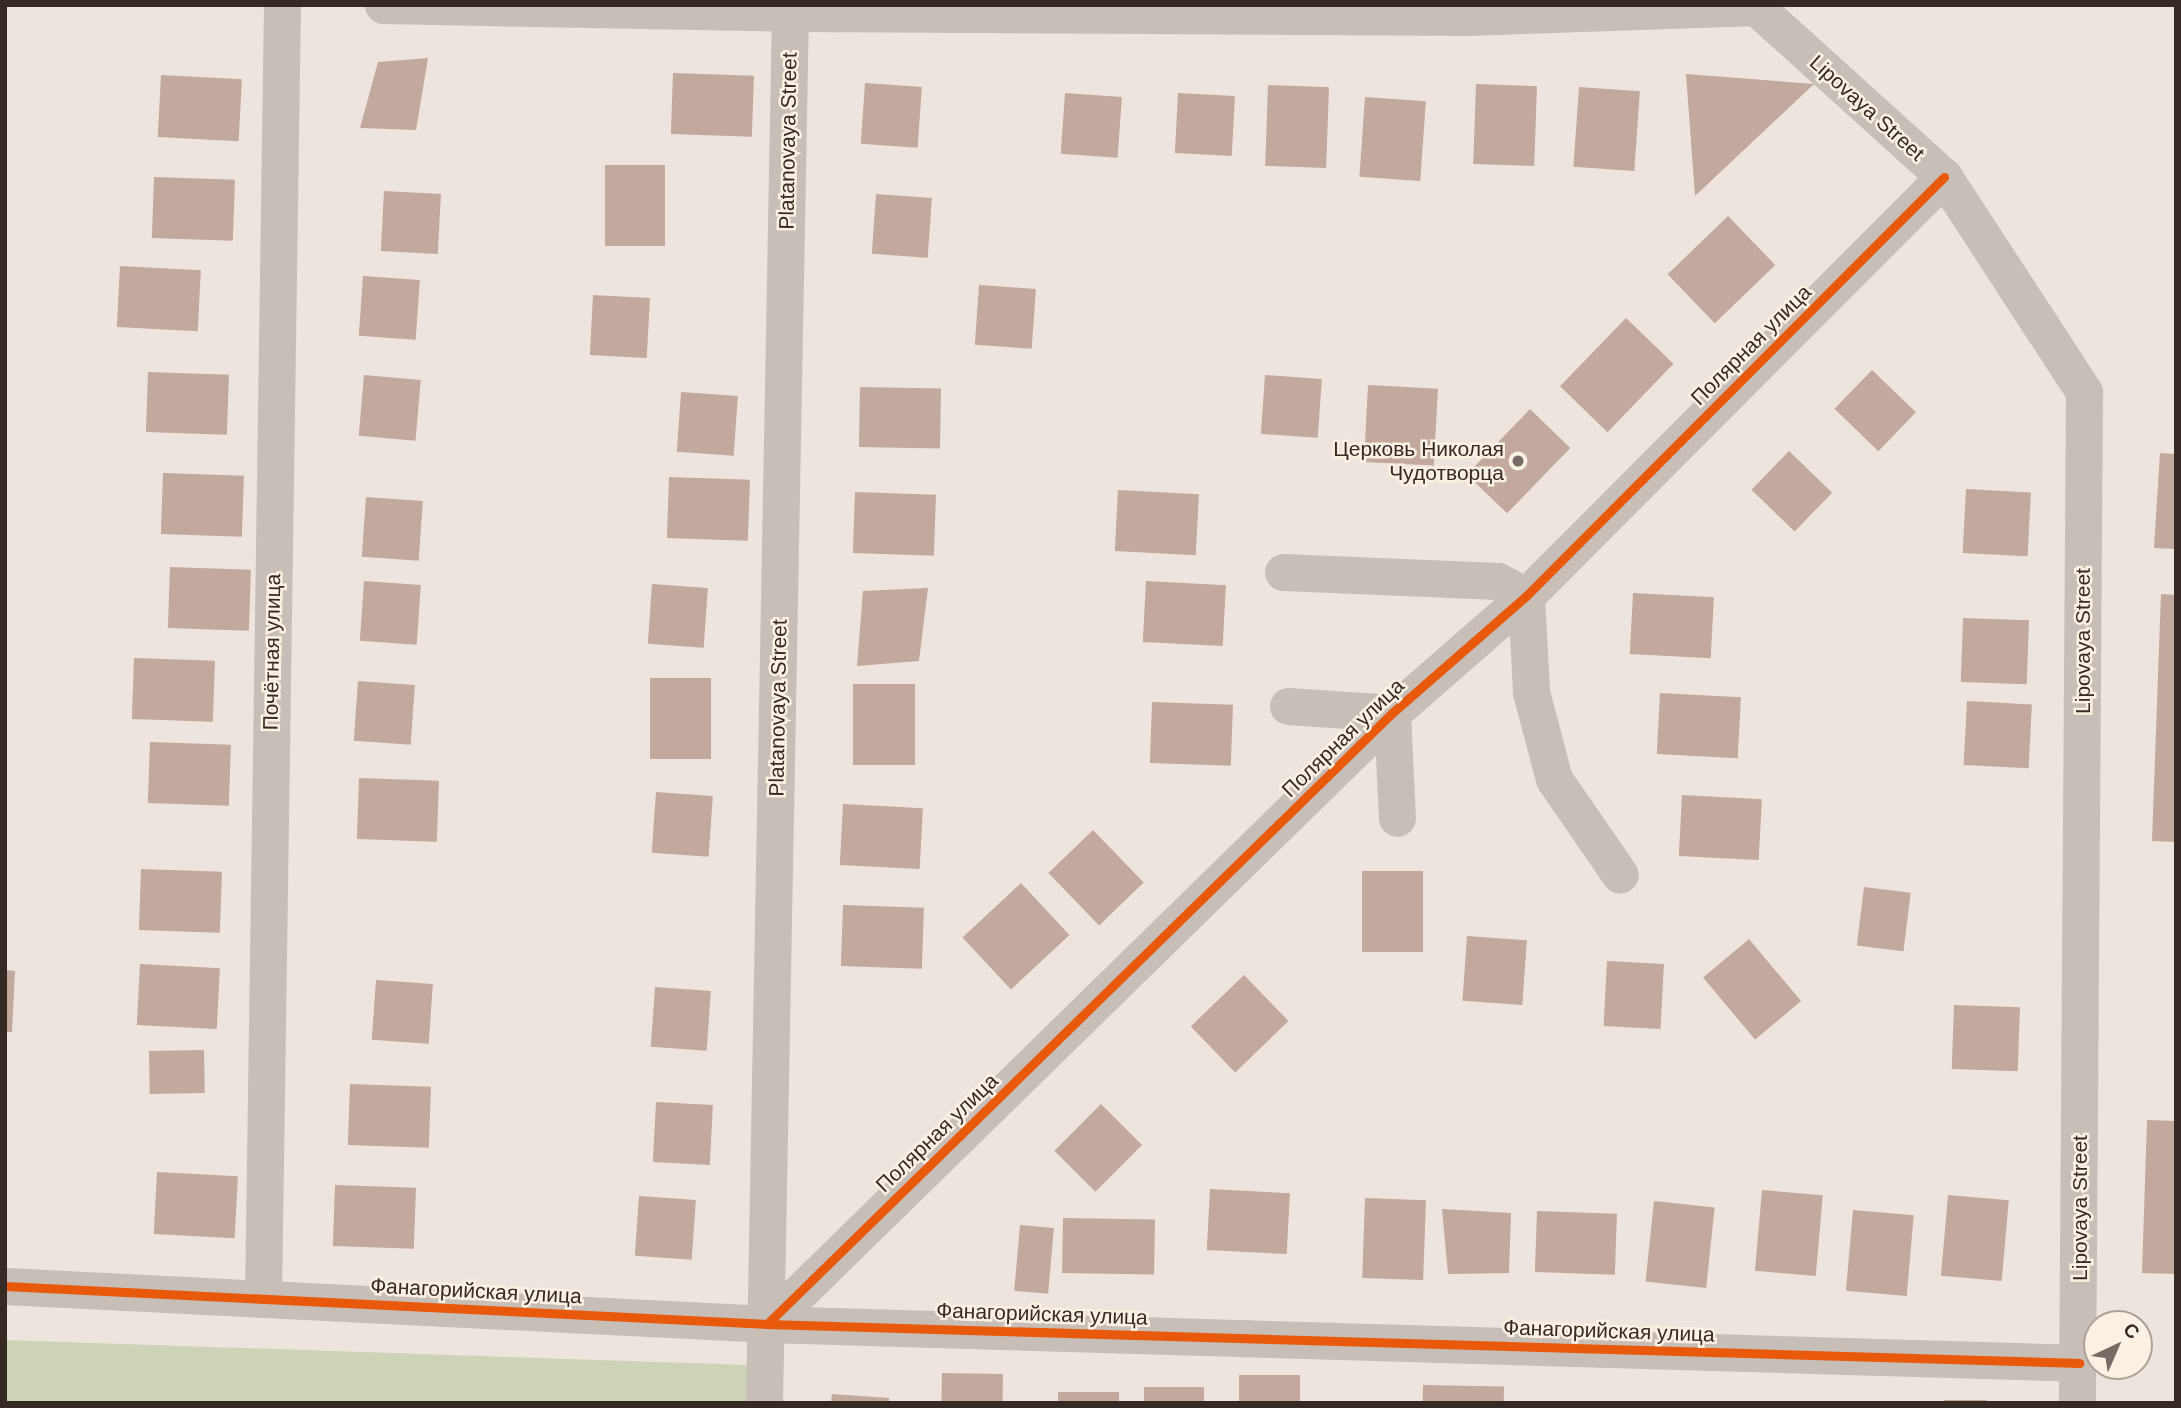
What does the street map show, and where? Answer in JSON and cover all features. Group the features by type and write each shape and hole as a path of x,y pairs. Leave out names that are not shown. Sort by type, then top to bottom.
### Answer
{"street":[{"name":"Почётная улица","path":"263,1298 282,5"},
{"path":"383,5 790,13 1459,11 1756,6"},
{"name":"Lipovaya Street","path":"1756,6 1944,177 2084,392 2077,1403"},
{"name":"Platanovaya Street","path":"764,1403 790,13"},
{"name":"Полярная улица","path":"766,1324 1392,713 1526,596 1944,177"},
{"path":"1283,572 1498,581 1526,596 1531,692 1554,779 1620,875"},
{"path":"1289,706 1392,713 1397,818"},
{"name":"Фанагорийская улица","path":"5,1286 766,1324 2079,1363"}],"green space":[{"path":"5,1340 750,1365 750,1403 5,1403"}],"building":[{"path":"428,58 416,130 360,128 378,62"},
{"path":"673,73 754,76 752,137 671,134"},
{"path":"1686,74 1814,84 1695,196"},
{"path":"161,75 242,79 239,141 158,137"},
{"path":"865,83 922,87 918,148 861,144"},
{"path":"1476,84 1537,86 1534,166 1473,164"},
{"path":"1268,85 1329,87 1326,168 1265,166"},
{"path":"1579,87 1640,91 1634,171 1573,167"},
{"path":"1065,93 1122,97 1118,158 1061,154"},
{"path":"1178,93 1235,96 1232,156 1175,153"},
{"path":"1365,97 1426,101 1420,181 1359,177"},
{"path":"605,165 665,165 665,246 605,246"},
{"path":"154,177 235,180 233,241 152,238"},
{"path":"384,191 441,194 438,254 381,251"},
{"path":"876,194 932,198 928,258 872,254"},
{"path":"1728,216 1775,265 1715,323 1668,274"},
{"path":"120,266 201,270 198,331 117,327"},
{"path":"363,276 420,280 416,340 359,336"},
{"path":"979,285 1036,289 1032,349 975,345"},
{"path":"593,295 650,298 647,358 590,355"},
{"path":"1626,318 1673,364 1607,432 1560,386"},
{"path":"1872,370 1916,412 1878,451 1834,409"},
{"path":"148,372 229,375 227,435 146,432"},
{"path":"364,375 421,380 415,441 359,436"},
{"path":"1265,375 1322,379 1318,438 1261,434"},
{"path":"1368,385 1438,389 1434,466 1364,462"},
{"path":"860,387 941,388 940,448 859,447"},
{"path":"681,392 738,396 734,456 677,452"},
{"name":"Церковь Николая Чудотворца","path":"1530,409 1570,448 1507,513 1467,474"},
{"path":"1789,451 1832,493 1795,532 1751,490"},
{"path":"2160,453 2176,454 2176,549 2154,548"},
{"path":"163,473 244,476 242,537 161,534"},
{"path":"669,477 750,480 748,541 667,538"},
{"path":"1966,489 2031,492 2028,556 1963,553"},
{"path":"1118,490 1199,494 1196,555 1115,551"},
{"path":"855,492 936,495 934,556 853,553"},
{"path":"366,497 423,501 419,561 362,557"},
{"path":"170,567 251,570 249,631 168,628"},
{"path":"364,581 421,585 417,645 360,641"},
{"path":"1146,581 1226,585 1223,646 1143,642"},
{"path":"652,584 708,588 704,648 648,644"},
{"path":"928,588 919,661 857,666 863,591"},
{"path":"1633,593 1714,597 1711,658 1630,654"},
{"path":"2161,594 2176,595 2176,842 2152,841"},
{"path":"1963,618 2029,620 2027,684 1961,682"},
{"path":"134,658 215,661 213,722 132,719"},
{"path":"650,678 711,678 711,759 650,759"},
{"path":"358,681 415,685 411,745 354,741"},
{"path":"853,684 915,684 915,765 853,765"},
{"path":"1660,693 1741,697 1738,758 1657,754"},
{"path":"1967,701 2032,704 2029,768 1964,765"},
{"path":"1152,702 1233,705 1231,766 1150,763"},
{"path":"150,742 231,745 229,806 148,803"},
{"path":"359,778 439,781 437,842 357,839"},
{"path":"656,792 713,796 709,857 652,853"},
{"path":"1682,795 1762,799 1759,860 1679,856"},
{"path":"843,804 923,808 920,869 840,865"},
{"path":"1093,830 1144,883 1099,926 1048,873"},
{"path":"141,869 222,872 220,933 139,930"},
{"path":"1362,871 1423,871 1423,952 1362,952"},
{"path":"1021,883 1069,935 1011,989 962,938"},
{"path":"1864,887 1911,893 1903,951 1857,946"},
{"path":"843,905 924,908 922,969 841,966"},
{"path":"1467,936 1527,940 1522,1005 1462,1001"},
{"path":"1749,939 1801,1001 1755,1040 1703,978"},
{"path":"1607,961 1664,964 1661,1029 1604,1026"},
{"path":"140,964 220,968 217,1029 137,1025"},
{"path":"5,970 15,971 12,1032 5,1032"},
{"path":"1244,975 1288,1021 1235,1072 1191,1026"},
{"path":"376,980 433,984 429,1044 372,1040"},
{"path":"655,987 711,991 707,1051 651,1047"},
{"path":"1954,1005 2020,1007 2018,1071 1952,1069"},
{"path":"204,1050 205,1093 150,1094 149,1051"},
{"path":"350,1084 431,1087 429,1148 348,1145"},
{"path":"656,1102 713,1105 710,1165 653,1162"},
{"path":"1101,1104 1142,1145 1095,1192 1054,1151"},
{"path":"2147,1120 2176,1121 2176,1274 2142,1273"},
{"path":"157,1172 238,1176 235,1238 154,1234"},
{"path":"335,1185 416,1188 414,1249 333,1246"},
{"path":"1210,1189 1290,1193 1287,1254 1207,1250"},
{"path":"1762,1190 1823,1195 1816,1276 1755,1271"},
{"path":"1948,1195 2009,1200 2002,1281 1941,1276"},
{"path":"639,1196 696,1200 692,1260 635,1256"},
{"path":"1365,1198 1426,1200 1423,1280 1362,1278"},
{"path":"1654,1201 1715,1207 1706,1288 1646,1282"},
{"path":"1442,1209 1511,1213 1509,1273 1448,1274"},
{"path":"1853,1210 1914,1215 1907,1296 1846,1291"},
{"path":"1537,1211 1617,1214 1615,1275 1535,1272"},
{"path":"1063,1218 1155,1220 1154,1275 1062,1273"},
{"path":"1020,1225 1054,1228 1048,1294 1014,1291"},
{"path":"942,1373 1003,1374 1002,1403 941,1403"},
{"path":"1239,1375 1300,1375 1300,1403 1239,1403"},
{"path":"1423,1385 1504,1386 1504,1403 1423,1403"},
{"path":"1144,1387 1204,1387 1204,1403 1144,1403"},
{"path":"1058,1392 1119,1392 1119,1403 1058,1403"},
{"path":"832,1394 889,1398 889,1403 831,1403"},
{"path":"1944,1400 1987,1400 1987,1403 1944,1403"}],"cycle path":[{"path":"767,1324 1392,713 1526,596 1944,177"},
{"path":"5,1286 767,1324 2079,1363"}],"place":[{"name":"Церковь Николая Чудотворца","path":"1518,461"}]}
